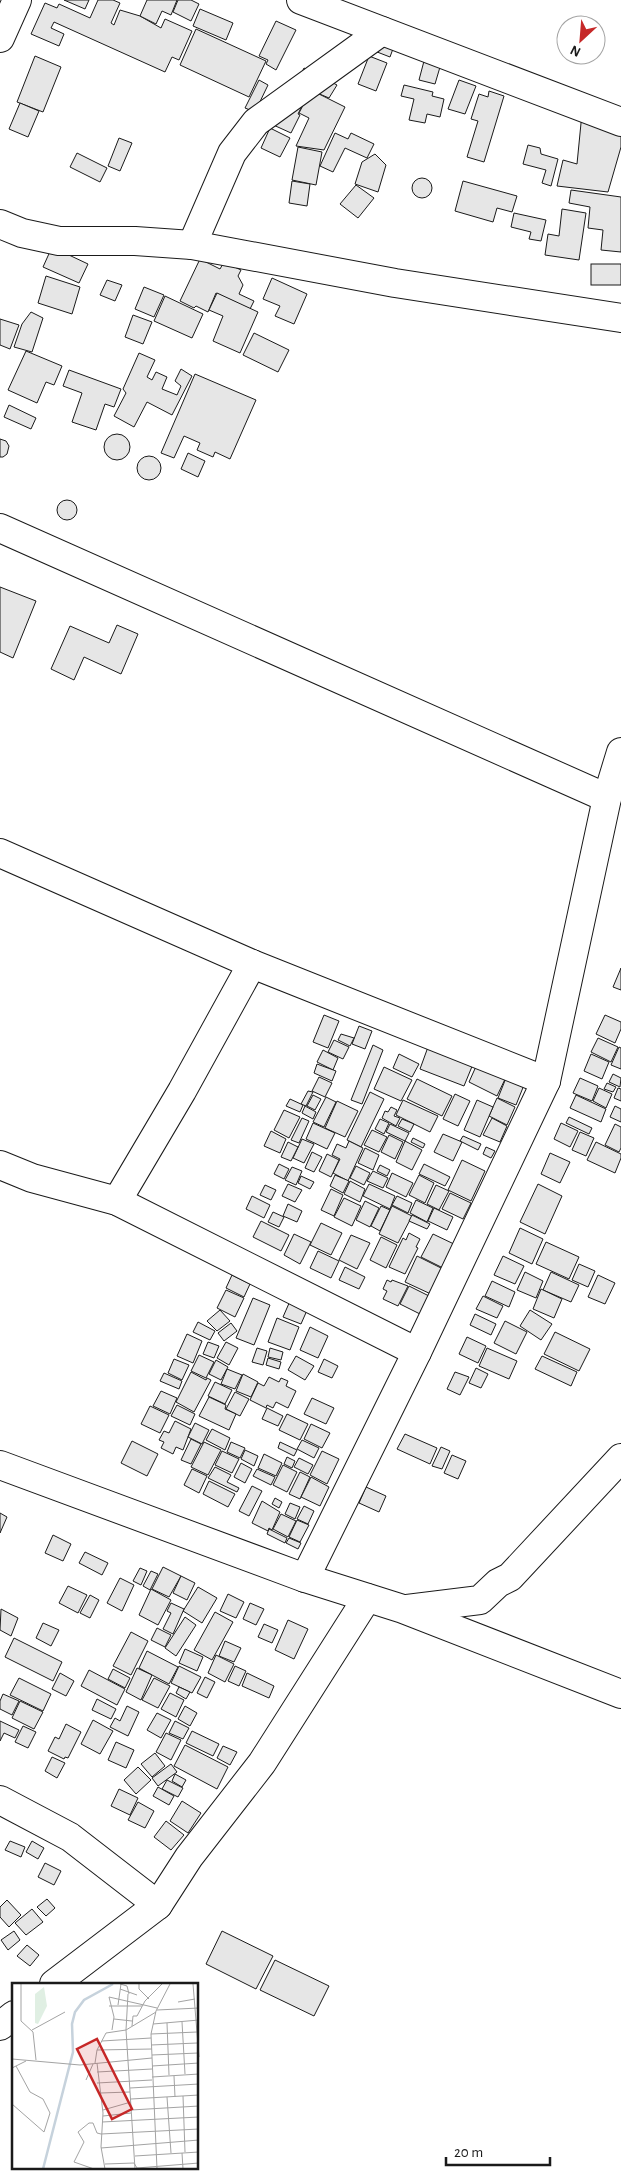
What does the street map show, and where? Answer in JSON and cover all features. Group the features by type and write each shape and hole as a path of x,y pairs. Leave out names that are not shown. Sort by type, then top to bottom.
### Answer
{"street":[{"path":"0,38 17,0"},
{"path":"301,0 621,122"},
{"path":"192,245 232,154 256,122 382,31"},
{"path":"0,224 22,233 59,241 192,245 395,284 621,318"},
{"path":"0,528 607,798"},
{"path":"305,1578 417,1352 546,1081 607,798 621,752"},
{"path":"0,853 252,964 546,1081"},
{"path":"117,1201 182,1091 252,964"},
{"path":"0,1165 32,1178 117,1201 417,1352"},
{"path":"403,1609 480,1600 498,1583 510,1577 621,1458"},
{"path":"0,1465 305,1578 403,1609 621,1694"},
{"path":"55,1983 158,1905 168,1885 262,1763 367,1598"},
{"path":"0,1800 70,1837 158,1905"},
{"path":"0,2026 12,2017"}],"building":[{"path":"64,0 89,0 85,9"},
{"path":"98,0 113,0 120,3 111,23 114,25 120,10 140,16 161,28 165,19 192,31 179,60 172,57 165,72 54,22 51,28 64,34 59,46 31,34 45,3 57,8 59,4 90,18"},
{"path":"147,0 177,0 171,15 162,11 156,24 140,16"},
{"path":"178,0 191,0 199,4 191,21 173,12"},
{"path":"200,9 233,23 226,40 193,26"},
{"path":"276,21 296,30 276,70 266,64 268,60 259,56"},
{"path":"196,29 266,61 249,97 180,65"},
{"path":"398,35 390,57 372,50"},
{"path":"35,56 61,67 43,112 17,102"},
{"path":"369,56 387,63 376,91 358,84"},
{"path":"424,61 440,67 435,84 419,80"},
{"path":"304,68 337,85 329,98 310,90 291,133 269,123 287,102"},
{"path":"259,80 268,85 255,112 245,108"},
{"path":"459,80 476,86 465,114 448,109"},
{"path":"404,85 433,92 432,96 444,99 440,117 427,114 425,123 409,120 414,99 401,96"},
{"path":"311,90 345,107 324,150 296,146 309,118 299,113"},
{"path":"489,91 504,96 484,162 467,157 478,121 471,119 479,94 488,97"},
{"path":"20,103 39,111 28,137 9,129"},
{"path":"582,113 621,127 621,147 608,192 557,186 563,160 577,164"},
{"path":"270,128 290,138 280,157 261,148"},
{"path":"335,133 348,139 351,133 374,144 367,158 345,148 333,172 320,166"},
{"path":"119,138 132,143 120,171 108,166"},
{"path":"528,145 540,148 541,154 558,159 551,186 542,183 546,170 523,164"},
{"path":"298,147 322,152 316,185 292,180"},
{"path":"77,153 107,168 100,182 70,167"},
{"path":"375,154 386,165 378,192 355,184 362,162"},
{"path":"422,178 429,181 432,188 429,195 422,198 415,195 412,188 415,181"},
{"path":"292,181 310,184 307,206 289,203"},
{"path":"463,181 517,196 512,212 497,208 493,222 455,211"},
{"path":"356,185 374,198 358,218 340,204"},
{"path":"571,190 621,197 621,252 601,250 603,230 588,228 590,207 569,203"},
{"path":"562,209 586,213 579,260 545,255 548,234 559,236"},
{"path":"514,213 546,220 541,241 529,239 531,232 511,227"},
{"path":"52,247 88,264 79,283 43,267"},
{"path":"200,259 220,269 224,262 241,270 238,276 243,285 239,294 254,301 250,309 216,293 208,312 180,301"},
{"path":"591,264 621,264 621,285 591,285"},
{"path":"46,276 80,287 72,314 38,303"},
{"path":"272,278 307,294 294,324 275,316 280,306 263,299"},
{"path":"107,280 122,285 115,301 100,295"},
{"path":"144,287 164,295 154,317 135,309"},
{"path":"217,293 258,312 240,353 213,341 223,316 209,310"},
{"path":"165,296 203,314 192,338 154,321"},
{"path":"31,312 43,318 32,352 14,347 22,324"},
{"path":"133,315 152,322 143,344 125,337"},
{"path":"0,319 19,325 10,349 0,345"},
{"path":"254,333 289,350 278,372 243,355"},
{"path":"26,351 62,366 54,385 46,382 37,403 8,390"},
{"path":"139,353 155,360 147,377 152,380 156,372 167,377 162,389 177,395 181,386 175,381 181,369 192,376 172,415 147,402 134,427 114,416 126,393 123,389"},
{"path":"69,370 121,389 114,407 105,404 96,430 72,422 82,393 63,386"},
{"path":"195,374 256,400 230,459 215,452 213,457 197,450 200,443 184,436 174,458 161,453"},
{"path":"9,405 36,418 31,429 4,417"},
{"path":"117,434 126,438 130,447 126,456 117,460 108,456 104,447 108,438"},
{"path":"0,439 6,441 9,446 7,454 3,457 0,457"},
{"path":"188,453 205,461 198,477 181,469"},
{"path":"149,456 154,457 160,463 160,473 154,479 149,480 144,479 138,473 137,468 138,463 144,457"},
{"path":"67,500 74,503 77,510 74,517 67,520 60,517 57,510 60,503"},
{"path":"0,587 36,601 13,658 0,652"},
{"path":"117,625 138,634 121,674 84,657 74,680 51,669 70,626 109,643"},
{"path":"621,968 621,990 613,987"},
{"path":"324,1015 339,1021 328,1048 313,1042"},
{"path":"605,1015 621,1022 621,1029 615,1043 596,1034"},
{"path":"359,1026 372,1031 365,1049 352,1044"},
{"path":"341,1034 354,1038 350,1046 338,1040"},
{"path":"598,1038 618,1047 611,1062 591,1052"},
{"path":"334,1040 349,1047 343,1059 328,1052"},
{"path":"373,1045 383,1050 362,1104 351,1100"},
{"path":"428,1047 473,1064 464,1086 420,1069"},
{"path":"619,1047 621,1048 621,1069 611,1065"},
{"path":"323,1050 338,1058 333,1070 317,1062"},
{"path":"399,1054 419,1064 412,1077 393,1068"},
{"path":"591,1054 609,1062 602,1079 584,1071"},
{"path":"478,1062 507,1075 497,1096 469,1082"},
{"path":"317,1064 336,1071 332,1081 314,1073"},
{"path":"384,1067 412,1080 401,1101 374,1089"},
{"path":"613,1074 621,1078 620,1087 609,1082"},
{"path":"319,1077 332,1083 325,1097 312,1091"},
{"path":"506,1078 524,1085 516,1105 498,1098"},
{"path":"580,1078 598,1086 592,1101 573,1093"},
{"path":"417,1079 452,1096 442,1116 407,1099"},
{"path":"607,1083 616,1087 613,1092 604,1089"},
{"path":"599,1088 612,1094 606,1108 593,1101"},
{"path":"618,1088 621,1089 621,1101 614,1098"},
{"path":"308,1091 313,1092 306,1106 301,1104"},
{"path":"370,1092 384,1099 361,1147 347,1140"},
{"path":"455,1094 470,1101 458,1126 443,1119"},
{"path":"313,1095 321,1099 315,1110 307,1106"},
{"path":"576,1095 606,1109 601,1122 570,1108"},
{"path":"326,1097 336,1102 324,1127 313,1122"},
{"path":"497,1098 515,1107 507,1125 489,1116"},
{"path":"290,1099 303,1105 300,1112 286,1106"},
{"path":"403,1100 438,1116 430,1132 396,1115"},
{"path":"477,1100 493,1107 480,1137 464,1130"},
{"path":"337,1101 358,1111 345,1137 325,1128"},
{"path":"305,1106 316,1112 313,1119 302,1113"},
{"path":"615,1106 621,1109 621,1122 610,1117"},
{"path":"391,1107 397,1110 394,1116 400,1118 396,1126 382,1118 385,1111 388,1112"},
{"path":"284,1110 300,1117 289,1138 274,1130"},
{"path":"569,1117 592,1128 589,1134 566,1123"},
{"path":"302,1118 309,1121 299,1143 291,1140"},
{"path":"492,1118 507,1126 500,1142 483,1135"},
{"path":"380,1119 389,1123 384,1134 375,1129"},
{"path":"402,1119 414,1124 410,1132 398,1126"},
{"path":"313,1123 335,1133 327,1149 306,1139"},
{"path":"561,1123 578,1131 570,1147 554,1139"},
{"path":"390,1124 409,1133 405,1141 386,1132"},
{"path":"615,1124 621,1127 621,1148 619,1152 605,1145"},
{"path":"372,1130 387,1137 379,1152 364,1145"},
{"path":"271,1131 286,1139 280,1153 264,1146"},
{"path":"580,1132 594,1138 586,1156 572,1150"},
{"path":"443,1134 462,1142 453,1161 434,1152"},
{"path":"389,1135 403,1142 395,1159 381,1152"},
{"path":"463,1136 481,1144 478,1150 460,1141"},
{"path":"413,1138 425,1144 423,1148 411,1142"},
{"path":"302,1139 314,1144 304,1163 293,1158"},
{"path":"349,1141 363,1148 348,1181 333,1173 340,1159 332,1155 337,1144 346,1148"},
{"path":"405,1141 422,1150 412,1170 396,1162"},
{"path":"288,1142 298,1147 291,1161 281,1157"},
{"path":"596,1142 621,1154 615,1173 587,1160"},
{"path":"486,1147 495,1151 491,1158 483,1154"},
{"path":"365,1148 379,1155 373,1170 358,1163"},
{"path":"312,1152 322,1157 314,1172 305,1168"},
{"path":"550,1153 570,1162 560,1183 541,1174"},
{"path":"327,1154 339,1160 331,1177 319,1171"},
{"path":"462,1160 485,1171 471,1201 448,1190"},
{"path":"279,1164 289,1169 284,1179 274,1174"},
{"path":"424,1164 450,1177 445,1186 419,1174"},
{"path":"380,1165 390,1170 387,1176 377,1171"},
{"path":"356,1166 370,1173 364,1185 350,1178"},
{"path":"292,1167 302,1171 296,1185 285,1180"},
{"path":"373,1171 388,1178 383,1188 367,1181"},
{"path":"392,1173 413,1183 406,1197 386,1187"},
{"path":"335,1175 349,1181 343,1193 330,1186"},
{"path":"419,1175 434,1183 425,1203 409,1195"},
{"path":"301,1176 314,1182 310,1189 298,1183"},
{"path":"350,1181 365,1189 360,1202 344,1194"},
{"path":"288,1184 302,1190 295,1202 282,1196"},
{"path":"369,1184 395,1196 390,1209 363,1196"},
{"path":"538,1184 562,1196 545,1234 520,1222"},
{"path":"265,1185 276,1190 271,1200 260,1195"},
{"path":"436,1185 449,1191 439,1210 427,1204"},
{"path":"331,1189 343,1195 334,1216 321,1210"},
{"path":"450,1193 471,1203 463,1219 442,1209"},
{"path":"252,1196 270,1205 264,1218 246,1209"},
{"path":"397,1196 412,1203 408,1213 392,1205"},
{"path":"344,1198 361,1206 352,1226 334,1217"},
{"path":"416,1200 433,1208 427,1222 410,1213"},
{"path":"365,1201 379,1208 370,1227 356,1220"},
{"path":"288,1204 302,1211 297,1222 283,1216"},
{"path":"381,1206 390,1210 380,1231 371,1226"},
{"path":"392,1206 412,1216 398,1243 379,1234"},
{"path":"434,1208 453,1217 447,1230 428,1221"},
{"path":"273,1212 284,1217 279,1227 268,1222"},
{"path":"412,1215 430,1224 427,1229 409,1221"},
{"path":"261,1221 289,1235 281,1251 253,1237"},
{"path":"321,1223 342,1233 331,1255 310,1245"},
{"path":"520,1228 543,1239 532,1264 509,1253"},
{"path":"409,1233 420,1239 416,1247 418,1248 405,1274 389,1267 403,1238 406,1240"},
{"path":"294,1234 311,1242 300,1264 284,1255"},
{"path":"433,1234 456,1245 445,1269 421,1257"},
{"path":"351,1235 370,1243 357,1269 339,1260"},
{"path":"381,1237 397,1245 386,1268 370,1260"},
{"path":"546,1242 579,1257 569,1279 536,1264"},
{"path":"318,1251 339,1261 331,1278 310,1268"},
{"path":"417,1256 445,1270 433,1295 405,1282"},
{"path":"503,1256 524,1266 515,1284 494,1275"},
{"path":"579,1264 595,1271 588,1287 572,1280"},
{"path":"345,1267 365,1277 359,1289 339,1280"},
{"path":"525,1272 543,1281 536,1298 517,1290"},
{"path":"551,1272 579,1285 571,1302 543,1290"},
{"path":"232,1275 250,1284 244,1297 226,1288"},
{"path":"598,1275 615,1283 605,1304 588,1297"},
{"path":"387,1280 408,1286 398,1306 383,1299 387,1291 383,1289"},
{"path":"492,1281 515,1292 509,1307 485,1296"},
{"path":"409,1286 431,1297 422,1315 400,1304"},
{"path":"541,1289 562,1299 554,1318 533,1309"},
{"path":"226,1290 244,1298 235,1317 217,1308"},
{"path":"483,1296 503,1306 497,1318 476,1309"},
{"path":"253,1298 270,1305 254,1345 236,1338"},
{"path":"290,1301 308,1308 301,1324 283,1317"},
{"path":"220,1310 230,1321 217,1331 207,1321"},
{"path":"530,1310 552,1324 541,1340 520,1326"},
{"path":"475,1314 496,1324 491,1335 470,1325"},
{"path":"277,1318 299,1327 290,1350 268,1342"},
{"path":"505,1321 527,1332 516,1354 494,1343"},
{"path":"198,1322 215,1331 210,1340 193,1332"},
{"path":"231,1323 237,1331 224,1341 218,1333"},
{"path":"310,1327 328,1336 318,1358 300,1350"},
{"path":"555,1332 590,1349 579,1371 544,1354"},
{"path":"187,1334 202,1341 193,1363 177,1356"},
{"path":"467,1337 486,1346 478,1363 459,1354"},
{"path":"208,1342 219,1346 214,1358 203,1354"},
{"path":"226,1342 238,1348 229,1365 217,1358"},
{"path":"257,1348 267,1351 263,1365 252,1362"},
{"path":"270,1348 283,1352 281,1360 268,1357"},
{"path":"487,1348 517,1361 509,1379 479,1366"},
{"path":"199,1355 214,1362 206,1378 191,1371"},
{"path":"296,1356 314,1366 305,1380 288,1370"},
{"path":"542,1356 577,1372 571,1386 535,1369"},
{"path":"268,1358 281,1362 279,1369 266,1365"},
{"path":"174,1359 189,1365 182,1380 168,1373"},
{"path":"324,1359 338,1366 332,1378 318,1372"},
{"path":"216,1360 228,1367 221,1380 209,1374"},
{"path":"476,1368 488,1374 481,1388 469,1383"},
{"path":"227,1369 242,1375 235,1389 221,1384"},
{"path":"191,1372 206,1380 207,1378 211,1380 194,1412 176,1402"},
{"path":"455,1372 469,1377 460,1395 447,1389"},
{"path":"164,1373 182,1381 179,1389 160,1381"},
{"path":"243,1374 258,1382 251,1397 236,1391"},
{"path":"269,1377 279,1382 281,1378 288,1381 286,1386 296,1391 288,1408 276,1402 273,1408 267,1405 266,1408 250,1400 258,1383 264,1386"},
{"path":"215,1382 232,1390 225,1404 208,1396"},
{"path":"161,1391 177,1398 170,1414 153,1406"},
{"path":"235,1392 249,1399 240,1416 226,1409"},
{"path":"209,1397 226,1405 225,1409 236,1414 229,1430 199,1416"},
{"path":"312,1398 334,1408 326,1424 304,1414"},
{"path":"177,1405 195,1414 190,1425 171,1416"},
{"path":"150,1406 169,1415 160,1433 141,1424"},
{"path":"267,1408 283,1416 278,1426 262,1419"},
{"path":"287,1414 308,1424 300,1440 279,1430"},
{"path":"175,1421 191,1429 183,1450 176,1447 173,1454 161,1448 164,1442 159,1440 164,1431 169,1433"},
{"path":"195,1423 209,1430 202,1444 188,1437"},
{"path":"311,1424 330,1433 322,1448 304,1439"},
{"path":"212,1429 230,1438 225,1450 206,1440"},
{"path":"405,1434 437,1448 430,1464 397,1449"},
{"path":"191,1439 201,1444 191,1464 181,1460"},
{"path":"302,1440 319,1448 314,1458 297,1449"},
{"path":"132,1441 158,1454 147,1476 121,1463"},
{"path":"204,1442 221,1450 208,1475 191,1467"},
{"path":"231,1442 245,1448 240,1458 227,1452"},
{"path":"280,1442 297,1450 294,1456 278,1448"},
{"path":"441,1447 450,1451 442,1469 432,1466"},
{"path":"245,1450 258,1456 254,1466 241,1459"},
{"path":"222,1451 239,1459 232,1473 215,1465"},
{"path":"322,1451 339,1459 327,1484 310,1475"},
{"path":"264,1454 282,1463 276,1476 258,1468"},
{"path":"452,1455 466,1461 458,1479 444,1473"},
{"path":"287,1457 295,1461 292,1468 284,1464"},
{"path":"299,1458 313,1465 308,1474 294,1467"},
{"path":"241,1463 252,1469 245,1483 234,1477"},
{"path":"283,1465 297,1472 287,1492 273,1485"},
{"path":"215,1467 231,1475 227,1482 239,1488 237,1492 208,1478"},
{"path":"192,1469 207,1476 199,1493 184,1485"},
{"path":"257,1469 275,1477 271,1485 253,1476"},
{"path":"300,1472 310,1477 300,1499 289,1494"},
{"path":"311,1477 329,1487 320,1506 301,1497"},
{"path":"209,1481 235,1494 228,1507 203,1494"},
{"path":"252,1486 262,1491 249,1516 239,1511"},
{"path":"366,1487 386,1496 379,1512 359,1503"},
{"path":"275,1498 282,1502 279,1508 272,1504"},
{"path":"262,1501 280,1512 272,1530 269,1528 268,1531 252,1523"},
{"path":"290,1503 300,1507 295,1519 285,1514"},
{"path":"304,1506 314,1511 308,1524 297,1519"},
{"path":"0,1513 7,1517 0,1533"},
{"path":"281,1514 296,1521 288,1537 273,1529"},
{"path":"297,1520 309,1525 300,1542 289,1537"},
{"path":"269,1529 287,1538 285,1543 267,1534"},
{"path":"53,1535 71,1544 63,1561 45,1553"},
{"path":"289,1538 301,1543 298,1549 286,1543"},
{"path":"85,1552 108,1563 102,1575 79,1563"},
{"path":"163,1567 181,1576 169,1597 152,1589"},
{"path":"140,1568 147,1571 141,1585 133,1581"},
{"path":"151,1571 158,1574 150,1590 143,1586"},
{"path":"181,1576 195,1583 187,1600 173,1593"},
{"path":"120,1578 134,1585 122,1611 107,1603"},
{"path":"68,1586 87,1595 78,1613 59,1603"},
{"path":"198,1587 217,1598 202,1623 183,1611"},
{"path":"151,1589 171,1600 158,1625 139,1615"},
{"path":"228,1594 244,1602 236,1618 220,1611"},
{"path":"90,1595 99,1600 90,1618 80,1613"},
{"path":"171,1603 184,1609 173,1634 163,1629 171,1613 167,1611"},
{"path":"250,1603 264,1609 256,1625 243,1619"},
{"path":"1,1609 18,1618 11,1636 0,1630"},
{"path":"215,1612 233,1622 212,1660 194,1650"},
{"path":"185,1617 196,1625 176,1656 165,1648"},
{"path":"288,1620 308,1629 294,1659 275,1650"},
{"path":"43,1623 59,1630 51,1646 36,1638"},
{"path":"264,1624 278,1630 272,1643 258,1637"},
{"path":"157,1628 171,1635 165,1647 151,1640"},
{"path":"131,1632 148,1641 131,1675 113,1666"},
{"path":"14,1638 62,1662 53,1681 5,1657"},
{"path":"225,1641 241,1648 234,1662 219,1656"},
{"path":"185,1649 203,1657 197,1671 179,1663"},
{"path":"147,1651 178,1667 169,1684 139,1668"},
{"path":"216,1655 234,1664 225,1682 208,1673"},
{"path":"179,1666 201,1677 192,1693 171,1683"},
{"path":"235,1666 246,1671 239,1686 228,1681"},
{"path":"137,1668 152,1675 141,1700 126,1692"},
{"path":"113,1669 130,1678 125,1688 108,1679"},
{"path":"89,1670 125,1689 117,1705 81,1686"},
{"path":"60,1673 74,1681 66,1696 52,1689"},
{"path":"247,1673 274,1686 269,1698 242,1686"},
{"path":"205,1677 215,1682 207,1698 197,1693"},
{"path":"19,1678 51,1694 43,1711 10,1695"},
{"path":"154,1678 170,1686 158,1708 142,1700"},
{"path":"179,1687 190,1692 186,1699 176,1693"},
{"path":"170,1693 184,1700 176,1717 161,1709"},
{"path":"3,1694 19,1701 12,1715 0,1709 0,1701"},
{"path":"97,1699 116,1709 111,1719 92,1710"},
{"path":"20,1701 43,1712 34,1729 12,1718"},
{"path":"127,1706 139,1712 128,1736 110,1727 115,1718 120,1721"},
{"path":"185,1706 197,1713 190,1726 178,1719"},
{"path":"157,1713 171,1720 161,1738 147,1730"},
{"path":"93,1720 113,1731 100,1754 81,1744"},
{"path":"0,1721 19,1730 15,1738 4,1733 0,1741"},
{"path":"175,1721 189,1728 183,1739 169,1733"},
{"path":"66,1724 81,1732 68,1758 65,1757 64,1759 48,1751 55,1737 59,1739"},
{"path":"23,1726 36,1732 28,1748 15,1742"},
{"path":"192,1731 219,1744 213,1756 186,1743"},
{"path":"166,1733 181,1740 171,1760 156,1752"},
{"path":"116,1742 134,1750 126,1768 108,1760"},
{"path":"185,1745 228,1767 217,1789 174,1766"},
{"path":"223,1746 237,1752 230,1765 217,1758"},
{"path":"155,1753 165,1766 152,1777 141,1764"},
{"path":"52,1757 65,1763 57,1778 45,1771"},
{"path":"171,1764 177,1772 158,1786 152,1778"},
{"path":"138,1767 151,1780 136,1794 124,1780"},
{"path":"175,1774 186,1780 182,1787 172,1781"},
{"path":"167,1780 183,1788 178,1797 162,1789"},
{"path":"158,1787 174,1796 169,1805 153,1796"},
{"path":"119,1789 138,1798 130,1815 111,1806"},
{"path":"182,1801 201,1813 188,1833 170,1821"},
{"path":"138,1802 154,1811 145,1828 128,1820"},
{"path":"166,1821 184,1835 171,1850 154,1837"},
{"path":"10,1841 25,1847 21,1857 5,1850"},
{"path":"32,1841 44,1848 38,1859 26,1852"},
{"path":"45,1863 61,1871 54,1885 38,1877"},
{"path":"47,1899 55,1908 46,1916 37,1907"},
{"path":"7,1900 21,1915 9,1927 0,1917 0,1907"},
{"path":"32,1909 43,1922 26,1935 15,1923"},
{"path":"14,1931 20,1940 8,1950 1,1940"},
{"path":"222,1931 273,1956 256,1989 206,1964"},
{"path":"27,1945 39,1955 30,1966 17,1956"},
{"path":"275,1960 329,1986 314,2016 260,1990"}]}
